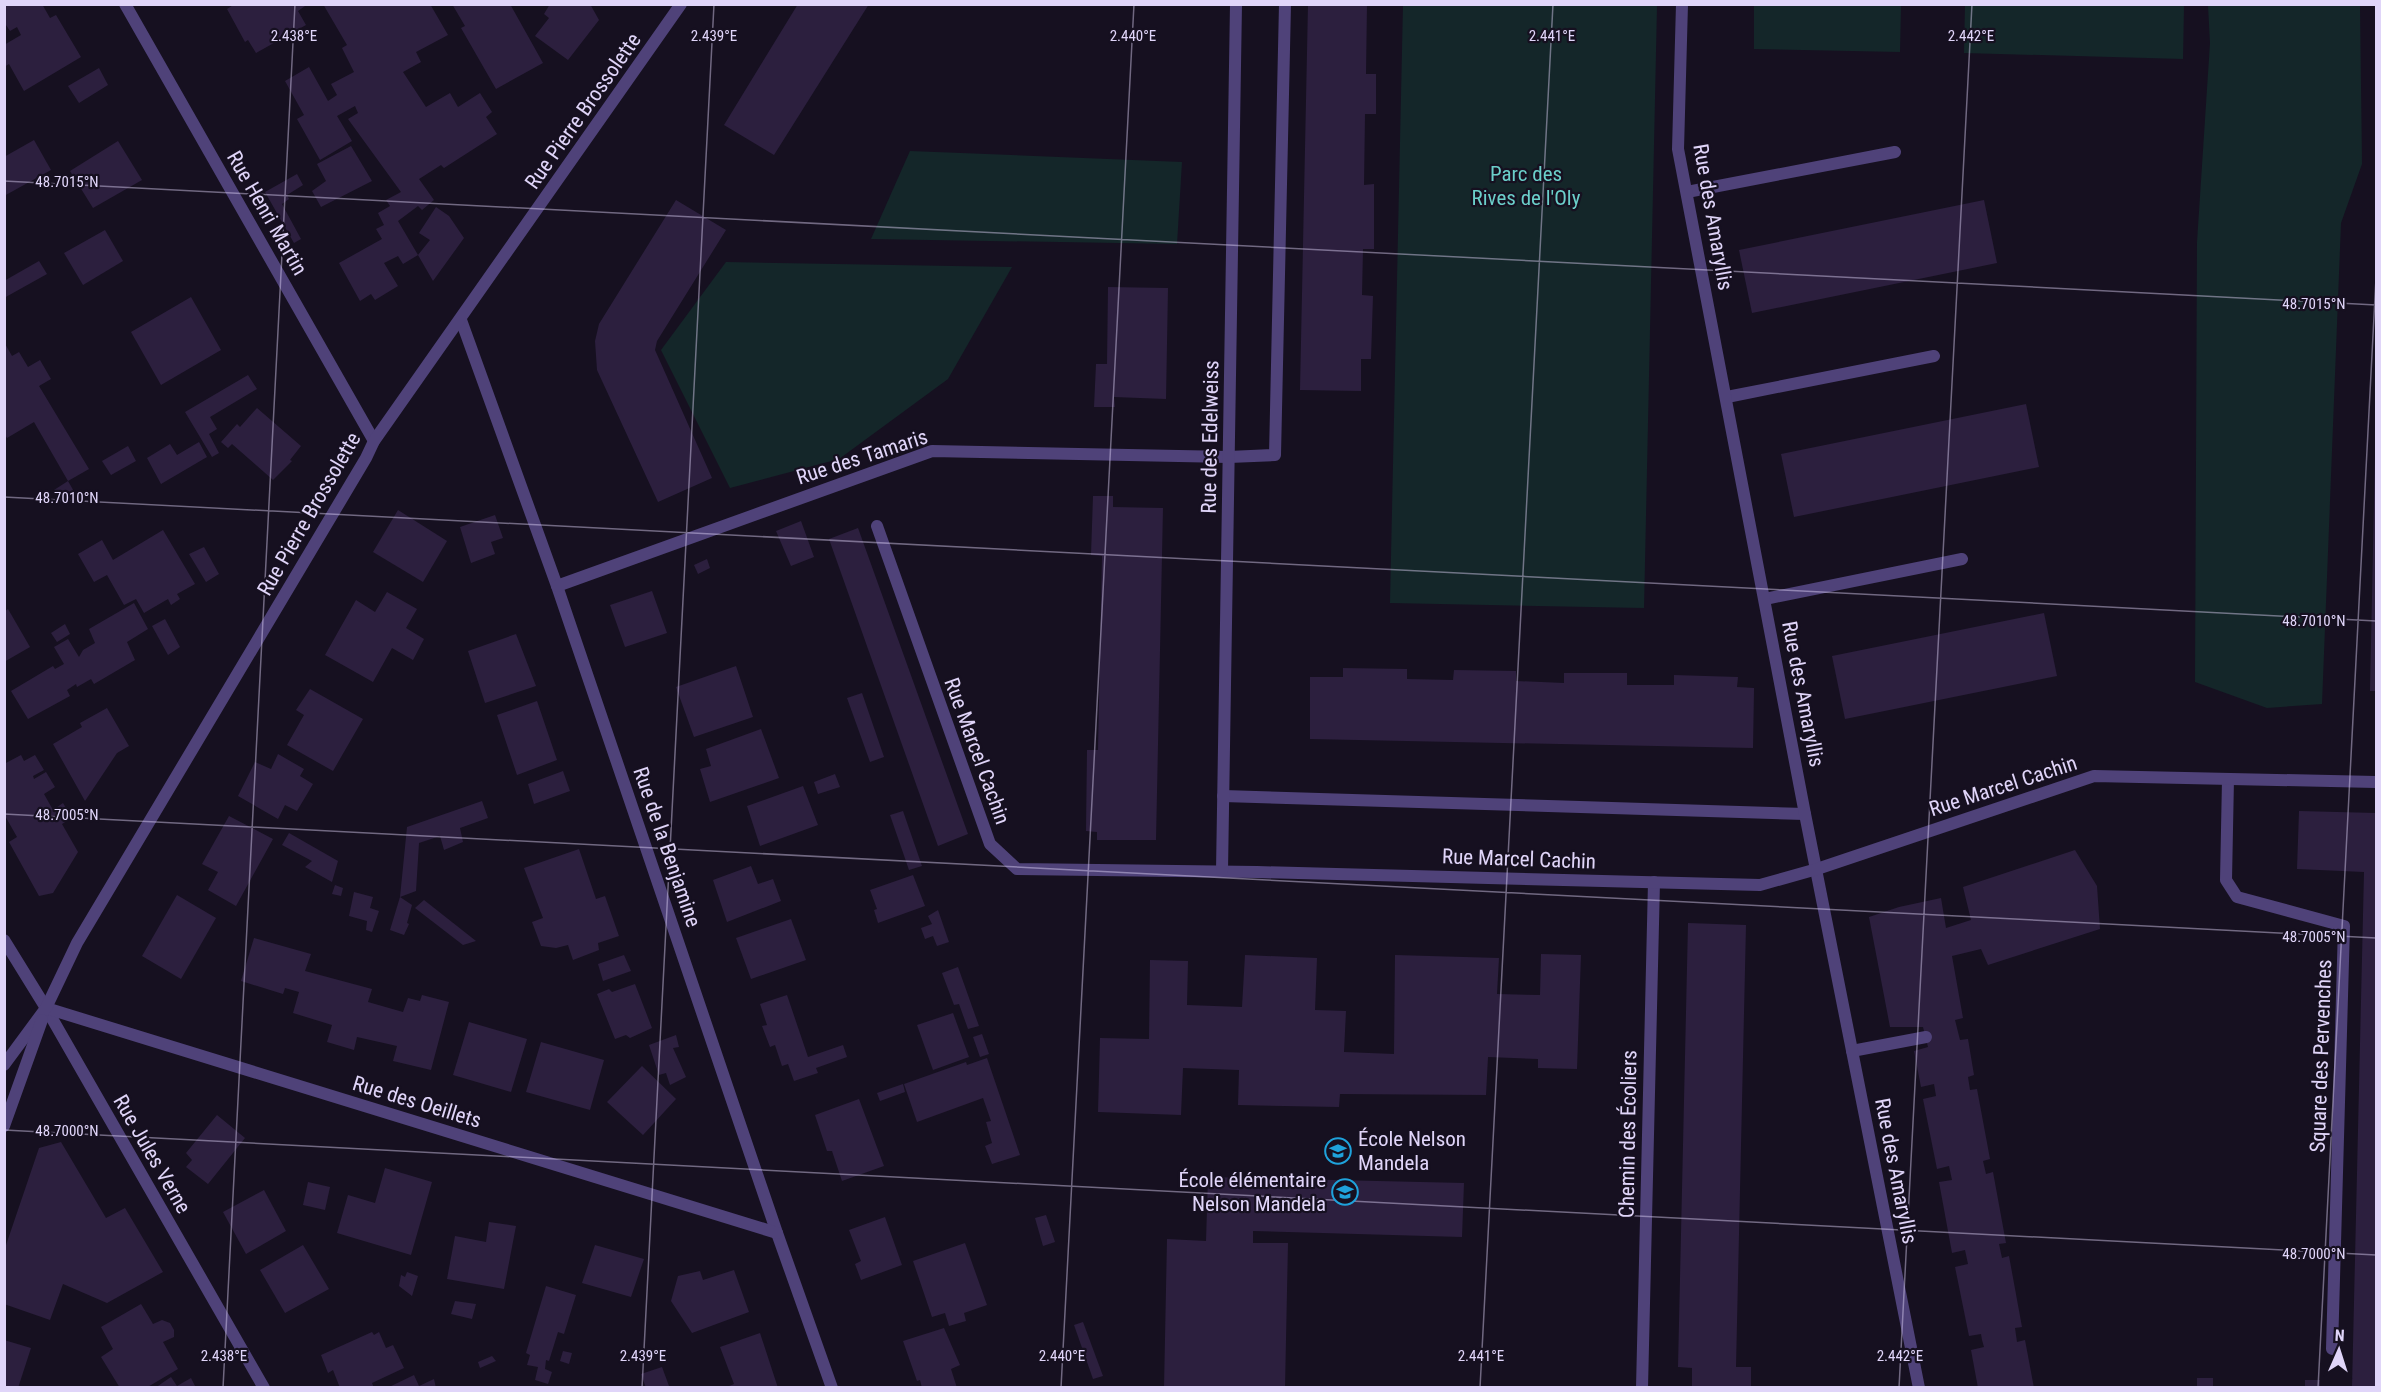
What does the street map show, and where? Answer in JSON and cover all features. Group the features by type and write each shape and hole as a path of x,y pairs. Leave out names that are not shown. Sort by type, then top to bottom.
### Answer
{"street":[{"name":"Rue Henri Martin","path":"125,4 374,441"},
{"name":"Rue Pierre Brossolette","path":"4,1065 46,1008 77,943 374,441 681,4"},
{"name":"Rue des Edelweiss","path":"1222,871 1236,4"},
{"name":"Rue des Tamaris","path":"557,586 932,451 1229,457 1275,455 1285,4"},
{"name":"Rue des Amaryllis","path":"1682,4 1678,149 1805,814 1919,1388"},
{"path":"1687,192 1895,152"},
{"name":"Rue de la Benjamine","path":"461,320 557,586 832,1388"},
{"path":"1726,397 1934,356"},
{"name":"Rue Marcel Cachin","path":"877,526 990,844 1017,869 1222,871 1760,885 1817,869 2094,776 2376,782"},
{"path":"1765,599 1962,559"},
{"name":"Square des Pervenches","path":"2228,779 2226,880 2237,897 2344,926 2332,1348"},
{"path":"1223,796 1805,814"},
{"name":"Chemin des Écoliers","path":"1642,1388 1654,882"},
{"name":"Rue Jules Verne","path":"4,940 46,1008 264,1388"},
{"path":"4,1126 46,1008"},
{"name":"Rue des Oeillets","path":"46,1008 777,1233"},
{"path":"1852,1051 1926,1037"}],"green space":[{"name":"Parc des Rives de l'Oly","path":"1403,5 1657,5 1644,608 1390,603"},
{"path":"1754,5 1901,5 1900,52 1754,49"},
{"path":"1965,5 2184,5 2183,59 1964,53"},
{"path":"2208,5 2360,5 2362,164 2341,223 2322,704 2267,708 2195,682 2197,242 2210,43"},
{"path":"910,151 1182,162 1177,244 871,239"},
{"path":"726,262 1012,267 948,379 839,459 730,488 661,350"}],"building":[{"path":"4,4 42,4 50,18 56,15 81,57 24,91 9,64 4,67 4,45 21,35 17,27 10,31 4,22"},
{"path":"235,4 304,4 305,6 298,11 306,25 256,53 248,40 245,42 227,9"},
{"path":"323,4 430,4 448,35 416,52 421,62 403,72 426,107 450,93 458,107 480,93 492,112 486,117 497,134 444,168 441,165 419,179 434,200 422,210 418,206 398,221 418,255 403,264 398,256 384,263 398,286 375,300 371,294 360,301 339,263 382,239 376,229 384,225 378,213 390,206 386,200 401,192 348,119 358,113 355,106 337,116 352,141 320,160 297,119 304,115 285,81 309,67 328,101 337,95 331,84 354,72 342,48 347,45"},
{"path":"452,4 510,4 543,63 496,89 461,28 465,26"},
{"path":"550,4 590,4 599,20 568,60 535,36 549,18 544,14"},
{"path":"798,4 869,4 774,155 724,125"},
{"path":"1308,4 1367,4 1366,74 1376,74 1376,114 1365,114 1364,185 1374,184 1374,249 1363,249 1362,295 1373,296 1371,359 1361,359 1361,391 1300,390"},
{"path":"99,68 108,85 79,103 68,86"},
{"path":"34,140 51,170 4,196 4,157"},
{"path":"118,141 142,180 93,208 70,171"},
{"path":"351,146 372,181 321,207 312,191 326,181 317,164"},
{"path":"297,174 303,185 287,195 289,199 282,204 301,239 294,243 265,192"},
{"path":"676,200 726,230 657,341 655,350 712,478 658,502 597,370 595,341 599,324"},
{"path":"1984,200 1997,263 1752,313 1739,250"},
{"path":"436,207 449,216 464,238 433,281 418,255 430,240 419,233"},
{"path":"105,230 123,261 83,285 64,253"},
{"path":"39,261 47,274 4,298 4,281"},
{"path":"1108,287 1168,288 1166,399 1114,397 1115,407 1094,407 1096,364 1107,364"},
{"path":"191,297 221,350 161,385 131,332"},
{"path":"4,342 12,356 19,352 28,367 40,360 51,379 39,386 89,469 68,481 34,422 7,438 4,433"},
{"path":"248,375 257,389 210,417 217,429 209,434 219,453 212,457 185,412"},
{"path":"2026,404 2039,467 1794,517 1781,454"},
{"path":"257,408 301,446 290,460 292,461 273,480 232,444 228,448 221,442 237,424 240,427"},
{"path":"199,442 207,457 161,484 147,458 170,444 177,455"},
{"path":"128,446 136,461 111,475 102,461"},
{"path":"2375,455 2376,691 2370,691"},
{"path":"68,481 76,495 61,503 54,490"},
{"path":"1093,496 1113,496 1113,507 1163,508 1156,840 1097,840 1097,832 1086,831 1087,750 1098,750 1102,556 1091,555"},
{"path":"398,510 447,541 423,582 373,552"},
{"path":"495,515 503,538 491,542 495,554 471,563 460,527"},
{"path":"801,521 814,557 791,566 776,531"},
{"path":"858,528 968,834 938,846 829,539"},
{"path":"163,530 195,584 177,594 180,599 171,605 168,599 144,613 136,599 124,605 107,575 94,582 78,554 102,540 113,560"},
{"path":"204,547 219,574 206,582 189,554"},
{"path":"707,559 710,568 698,574 694,565"},
{"path":"652,591 667,633 625,647 610,605"},
{"path":"387,592 417,609 406,628 424,639 413,660 392,648 373,682 325,655 356,600 375,612"},
{"path":"134,603 148,629 127,642 135,660 94,684 91,679 77,687 76,684 67,690 70,696 28,719 11,691 53,666 55,669 64,664 54,647 68,639 79,657 83,650 95,643 89,629"},
{"path":"8,609 30,647 4,662 4,612"},
{"path":"2044,613 2057,676 1845,719 1832,656"},
{"path":"165,619 180,647 168,655 152,626"},
{"path":"65,624 70,634 57,642 51,633"},
{"path":"516,634 536,686 485,703 468,651"},
{"path":"736,666 753,717 694,737 676,687"},
{"path":"1343,668 1407,669 1407,679 1453,680 1454,670 1516,671 1516,681 1564,683 1564,673 1627,673 1627,685 1674,685 1674,675 1738,677 1737,687 1754,688 1753,748 1310,739 1310,677 1343,677"},
{"path":"310,689 363,719 333,771 287,745 304,715 296,710"},
{"path":"862,693 884,757 870,762 847,698"},
{"path":"537,701 557,760 517,775 497,715"},
{"path":"107,708 129,746 117,753 85,801 53,744 82,727 80,723"},
{"path":"761,729 779,778 710,802 700,769 711,766 706,749"},
{"path":"278,754 304,769 300,776 313,784 297,811 285,805 278,819 238,796 255,762 271,769"},
{"path":"21,755 24,761 35,755 44,770 33,776 34,779 46,772 55,787 44,794 53,810 63,803 72,818 62,824 78,852 53,893 39,896 9,842 17,837 4,814 4,764"},
{"path":"563,771 570,791 534,804 528,784"},
{"path":"835,774 840,787 818,794 814,782"},
{"path":"803,786 818,825 760,846 747,806"},
{"path":"482,801 488,818 460,828 463,842 444,850 440,836 419,843 416,891 400,897 407,827"},
{"path":"903,811 922,866 909,870 890,815"},
{"path":"2299,811 2376,813 2376,1388 2352,1388 2364,872 2297,869"},
{"path":"229,816 273,839 236,906 208,890 218,872 202,864"},
{"path":"289,833 338,861 332,882 305,867 312,861 282,845"},
{"path":"579,849 596,899 605,896 619,936 598,943 599,950 573,960 568,945 556,948 541,946 532,922 543,918 524,868"},
{"path":"2075,850 2097,886 2100,929 1988,965 1981,949 1952,956 1963,1018 1955,1020 1960,1040 1968,1039 1974,1075 1968,1077 1970,1090 1977,1089 1990,1159 1983,1161 1986,1174 1993,1172 2006,1243 1999,1244 2002,1258 2009,1256 2022,1327 2015,1328 2017,1342 2025,1340 2034,1388 1978,1388 1971,1350 1984,1347 1981,1334 1969,1336 1955,1267 1968,1264 1965,1250 1952,1253 1939,1182 1952,1180 1949,1166 1937,1169 1923,1099 1936,1096 1934,1084 1921,1087 1914,1051 1928,1047 1923,1027 1890,1027 1869,917 1899,907 1941,898 1946,928 1971,920 1963,887"},
{"path":"751,866 758,884 773,879 781,901 727,922 713,880"},
{"path":"913,875 925,906 878,923 874,910 877,909 870,890"},
{"path":"335,885 343,888 341,896 332,894"},
{"path":"354,892 373,897 370,908 379,911 372,932 366,930 367,921 349,916"},
{"path":"177,895 216,918 181,979 142,956"},
{"path":"400,897 412,905 407,923 409,924 404,935 390,930"},
{"path":"424,900 476,941 463,945 415,908"},
{"path":"938,910 949,942 937,946 933,936 925,939 921,928 932,924 928,916"},
{"path":"791,919 806,960 751,979 736,938"},
{"path":"1688,923 1746,925 1736,1367 1751,1367 1751,1388 1692,1388 1692,1368 1678,1367"},
{"path":"254,938 311,954 305,971 372,989 368,1002 403,1012 408,998 420,1001 422,995 449,1002 431,1070 393,1061 397,1046 357,1037 354,1050 327,1042 332,1025 293,1013 299,992 285,988 283,994 241,981"},
{"path":"1541,954 1581,955 1577,1069 1538,1068 1538,1059 1488,1057 1486,1095 1340,1094 1339,1107 1238,1105 1239,1070 1183,1068 1181,1115 1098,1112 1100,1038 1149,1039 1150,960 1188,961 1187,1005 1242,1007 1245,955 1317,958 1315,1010 1346,1011 1344,1052 1394,1054 1395,955 1499,958 1497,994 1540,995"},
{"path":"624,955 631,971 603,981 598,964"},
{"path":"958,967 979,1026 968,1029 959,1004 954,1005 942,973"},
{"path":"635,984 652,1028 630,1038 626,1035 615,1039 597,994 609,989 612,992"},
{"path":"787,995 808,1057 843,1045 847,1057 816,1068 818,1073 794,1081 788,1064 782,1066 775,1045 770,1047 762,1026 767,1025 760,1004"},
{"path":"953,1013 969,1057 933,1070 917,1025"},
{"path":"469,1022 527,1039 511,1092 453,1075"},
{"path":"982,1034 989,1054 980,1057 973,1037"},
{"path":"676,1035 679,1047 673,1048 686,1077 670,1085 666,1073 659,1075 649,1045"},
{"path":"541,1042 604,1060 590,1110 526,1092"},
{"path":"987,1058 1020,1155 992,1164 985,1146 992,1143 986,1122 991,1121 983,1098 917,1122 904,1084 966,1062 967,1065"},
{"path":"642,1066 676,1099 643,1135 607,1102"},
{"path":"903,1084 905,1092 880,1101 877,1093"},
{"path":"859,1099 884,1166 842,1181 832,1151 827,1151 815,1115"},
{"path":"217,1115 245,1138 208,1184 186,1167 192,1160 186,1153"},
{"path":"61,1142 106,1218 125,1208 163,1272 107,1303 63,1284 50,1320 4,1304 4,1251 39,1148"},
{"path":"385,1168 432,1182 411,1255 337,1233 348,1195 375,1203"},
{"path":"1208,1177 1464,1183 1462,1237 1253,1231 1253,1243 1288,1243 1285,1388 1164,1388 1167,1239 1206,1241"},
{"path":"308,1182 330,1187 325,1210 303,1205"},
{"path":"264,1190 286,1231 246,1254 223,1212"},
{"path":"1046,1215 1055,1242 1043,1246 1035,1218"},
{"path":"885,1217 902,1265 861,1280 855,1264 861,1261 849,1230"},
{"path":"489,1222 516,1226 504,1289 447,1279 455,1236 486,1242"},
{"path":"965,1243 987,1305 964,1313 966,1321 949,1326 945,1313 932,1317 913,1261"},
{"path":"303,1245 329,1289 285,1313 260,1270"},
{"path":"595,1245 644,1259 631,1297 582,1283"},
{"path":"734,1270 749,1312 692,1333 671,1301 678,1276 700,1271 703,1280"},
{"path":"407,1272 418,1276 412,1296 399,1286 401,1275 405,1277"},
{"path":"546,1286 576,1295 564,1334 558,1332 549,1361 546,1360 545,1369 552,1372 548,1384 535,1380 538,1367 527,1365 530,1355 526,1353"},
{"path":"455,1301 476,1304 472,1319 451,1314"},
{"path":"141,1304 153,1324 162,1320 170,1323 174,1330 174,1337 163,1342 178,1369 146,1388 120,1388 101,1357 113,1349 101,1327"},
{"path":"1083,1322 1103,1376 1093,1379 1074,1325"},
{"path":"944,1328 960,1365 951,1369 957,1388 922,1388 920,1380 917,1381 903,1341"},
{"path":"372,1332 374,1335 379,1332 386,1348 393,1345 404,1368 372,1383 374,1388 340,1388 333,1370 328,1373 321,1355"},
{"path":"760,1333 778,1388 724,1388 734,1384 720,1347"},
{"path":"4,1340 31,1348 18,1388 4,1388"},
{"path":"563,1351 572,1353 569,1364 560,1361"},
{"path":"492,1356 496,1361 480,1368 478,1362"},
{"path":"662,1367 669,1386 646,1388 641,1374"},
{"path":"414,1375 419,1386 434,1379 436,1388 387,1388"},
{"path":"171,1377 177,1386 191,1378 196,1388 155,1388"},
{"path":"2197,1378 2213,1378 2213,1388 2197,1388"},
{"path":"2305,1380 2320,1380 2320,1388 2305,1388"}],"place":[{"name":"École Nelson Mandela","path":"1338,1151"},
{"name":"École élémentaire Nelson Mandela","path":"1345,1192"}]}
